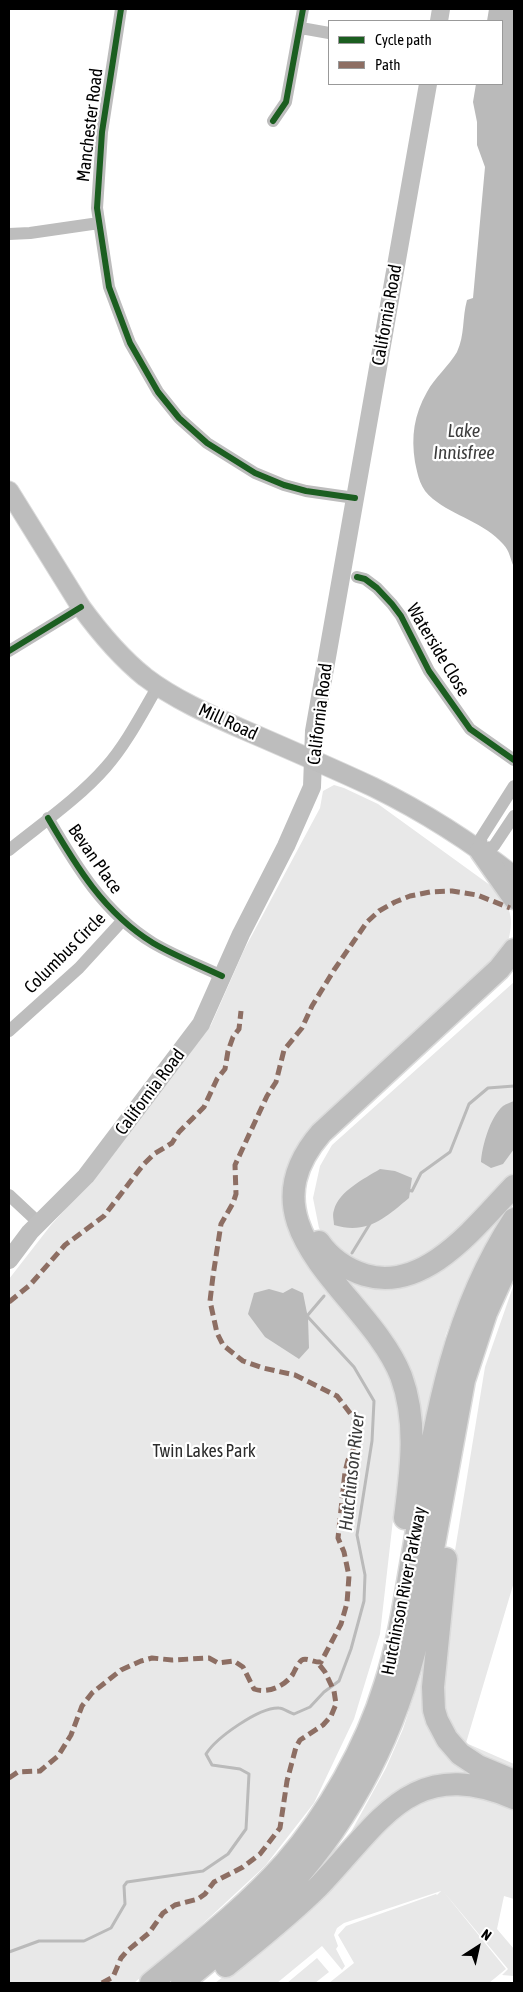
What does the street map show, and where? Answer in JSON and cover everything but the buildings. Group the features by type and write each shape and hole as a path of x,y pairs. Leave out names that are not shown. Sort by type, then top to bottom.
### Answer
{"highway":[{"path":"481,851 514,898"},
{"path":"385,1687 410,1474 412,1434 409,1405 401,1376 384,1344 315,1257 304,1239 296,1219 294,1189 303,1158 321,1133 499,969 514,950"},
{"path":"514,972 330,1141 314,1164 307,1182 307,1213 313,1232 332,1257 357,1273 392,1278 414,1273 437,1261 514,1186"},
{"name":"Hutchinson River Parkway","path":"151,1983 252,1896 300,1845 348,1771 385,1687 401,1625 438,1409 451,1356 475,1290 514,1219"},
{"name":"Hutchinson River Parkway","path":"182,1983 245,1930 292,1883 334,1830 370,1767 396,1710 414,1653 450,1452 470,1358 494,1293 514,1251"},
{"path":"450,1452 448,1541 433,1680 434,1710 447,1739 460,1754 478,1766 514,1781"},
{"path":"204,1983 283,1919 317,1887 381,1817 408,1796 430,1787 457,1784 491,1789 514,1798"}],"main road":[{"name":"California Road","path":"9,1260 39,1224 86,1176 201,1024 240,934 301,814 312,787 314,731 428,85"},
{"name":"Mill Road","path":"9,491 81,607 109,644 140,673 177,698 209,714 374,788 423,813 481,851 514,876"}],"street":[{"name":"Manchester Road","path":"121,9 101,140 97,208 109,287 130,343 158,392 179,418 207,444 255,472 284,484 306,491 355,498"},
{"path":"272,121 286,102 303,9"},
{"path":"301,28 328,33"},
{"path":"9,234 30,234 99,222"},
{"name":"Waterside Close","path":"357,577 377,588 392,604 410,633 429,671 470,729 514,760"},
{"path":"9,651 81,607"},
{"path":"9,850 105,768 119,751 158,686"},
{"path":"514,786 481,838 481,851 494,846 514,816"},
{"path":"503,804 514,812"},
{"name":"Bevan Place","path":"48,818 91,887 123,920 157,945 222,976"},
{"name":"Columbus Circle","path":"9,1031 74,973 123,920"},
{"path":"9,1195 39,1224"}],"green space":[{"name":"Twin Lakes Park","path":"334,785 378,804 494,888 509,909 511,923 506,949 367,1075 284,1209 299,1251 368,1338 393,1378 399,1411 400,1458 380,1634 354,1719 314,1803 265,1866 179,1946 134,1983 9,1983 9,1279 51,1225 105,1165 211,1025 244,950 320,808 323,791"},
{"path":"514,982 514,1173 442,1245 419,1261 393,1269 360,1265 337,1252 319,1228 313,1198 320,1166 332,1145"},
{"path":"494,1218 499,1222 465,1286 446,1334 421,1440 417,1410 334,1266 378,1284"},
{"path":"514,1284 514,1582 466,1743 514,1764 514,1774 466,1750 442,1714 450,1581 485,1367"},
{"path":"426,1659 430,1713 510,1787 458,1777 355,1834 351,1832 386,1768 403,1729"},
{"path":"446,1793 478,1795 514,1810 514,1899 504,1896 497,1929 514,1949 514,1976 502,1975 508,1969 443,1891 506,1969 489,1983 329,1983 354,1963 338,1935 346,1926 437,1895 441,1891 344,1923 337,1928 334,1935 338,1946 336,1949 345,1966 342,1970 322,1946 277,1983 215,1983 236,1967 397,1814 421,1799"},
{"path":"317,1958 329,1972 315,1983 287,1983"}],"water":[{"name":"Lake Innisfree","path":"489,9 514,9 514,567 507,549 496,537 487,530 441,505 425,491 417,472 413,443 416,417 419,409 430,387 460,346 467,300 473,298 485,167 477,145 477,122 473,102 476,85 503,85 503,20 487,20"},
{"path":"514,1101 514,1149 503,1164 491,1168 481,1162 488,1132 498,1111 503,1106"},
{"path":"380,1169 395,1171 412,1178 409,1198 375,1223 356,1228 334,1225 333,1212 341,1197 353,1186"},
{"path":"292,1288 303,1293 308,1318 309,1348 299,1359 265,1337 248,1314 254,1293 269,1289 283,1293"}],"waterway":[{"name":"Hutchinson River","path":"407,1190 412,1191 421,1173 450,1152 469,1104 488,1088 514,1086"},
{"name":"Hutchinson River","path":"352,1253 371,1222"},
{"name":"Hutchinson River","path":"9,1952 39,1941 84,1941 111,1928 125,1904 124,1886 127,1882 203,1871 228,1854 246,1829 249,1774 240,1769 212,1765 206,1754 228,1732 250,1718 271,1709 279,1708 294,1714 310,1707 324,1692 339,1681 351,1649 364,1601 365,1575 357,1535 372,1441 374,1401 354,1367 307,1316 324,1296"}],"marked path":[{"path":"9,1778 18,1772 40,1771 58,1756 71,1735 82,1706 92,1693 121,1670 141,1661 152,1658 172,1660 209,1658 218,1663 234,1661 243,1667 254,1689 259,1690 270,1690 286,1682 302,1660 321,1662 341,1624 347,1603 349,1576 344,1552 338,1538 345,1472 348,1460 357,1442 359,1430 356,1421 337,1396 295,1375 263,1368 243,1361 223,1345 217,1333 210,1301 221,1224 236,1194 235,1165 267,1096 276,1082 284,1050 302,1028 312,1006 334,970 367,922 379,911 395,902 410,896 430,892 452,891 477,895 510,908"},
{"path":"9,1302 30,1285 65,1245 104,1216 143,1165 154,1154 172,1143 179,1132 204,1107 217,1079 225,1069 228,1051 233,1037 239,1029 241,1011"},
{"path":"102,1983 113,1977 121,1958 149,1933 163,1913 175,1905 198,1899 205,1894 214,1882 243,1867 260,1854 280,1828 287,1781 296,1747 300,1740 323,1725 331,1716 336,1704 334,1691 325,1672 318,1663"}],"cycle path":[{"path":"121,9 102,132 97,208 109,287 130,343 158,392 179,418 207,443 255,473 284,485 306,491 355,498"},
{"path":"273,121 286,102 303,9"},
{"path":"357,577 365,579 377,588 401,616 429,671 470,729 514,760"},
{"path":"9,651 81,607"},
{"path":"48,818 81,871 120,918 153,943 222,976"}]}
